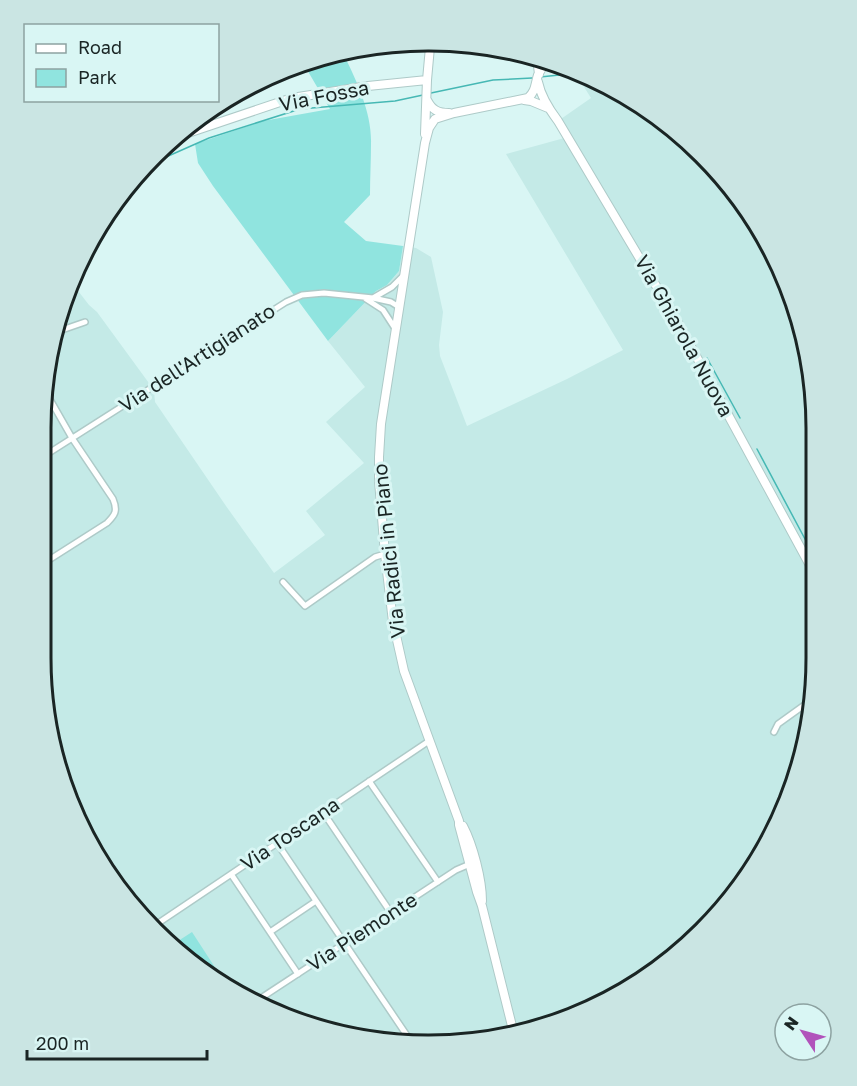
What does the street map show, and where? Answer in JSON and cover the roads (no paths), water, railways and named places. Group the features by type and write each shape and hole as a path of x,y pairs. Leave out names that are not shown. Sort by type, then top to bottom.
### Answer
{"street":[{"path":"426,139 430,51"},
{"name":"Via Ghiarola Nuova","path":"541,70 538,88 548,108 558,121 677,321 806,558"},
{"name":"Via Fossa","path":"198,130 292,99 368,86 427,80"},
{"path":"524,100 538,88"},
{"path":"426,139 433,121 454,113 524,100 548,108"},
{"path":"427,103 436,111 454,113"},
{"name":"Via Radici in Piano","path":"426,139 381,424 379,457 381,514 393,622 404,670 459,821"},
{"path":"373,298 392,287 405,274"},
{"name":"Via dell'Artigianato","path":"51,452 286,302 302,295 324,293 373,298 392,302 399,307"},
{"name":"Via dell'Artigianato","path":"364,298 383,310 396,330"},
{"path":"383,310 399,307"},
{"path":"65,329 85,322"},
{"path":"51,559 106,523 115,515 116,506 52,403"},
{"path":"283,582 305,606 375,557 385,554"},
{"path":"774,732 778,724 803,706"},
{"name":"Via Toscana","path":"160,922 429,741"},
{"path":"369,781 438,882"},
{"path":"323,812 391,913"},
{"path":"459,821 471,846 481,887 482,906"},
{"path":"459,821 512,1026"},
{"path":"277,843 406,1034"},
{"path":"470,864 472,861 469,850 471,846"},
{"path":"470,864 473,867 477,884 481,887"},
{"name":"Via Piemonte","path":"263,997 456,870 470,864"},
{"path":"231,874 298,974"},
{"path":"270,932 316,901"}],"waterway":[{"path":"540,77 560,75"},
{"path":"431,93 493,80 532,78"},
{"path":"168,156 209,138 300,109 395,101 423,95"},
{"path":"707,358 740,418"},
{"path":"757,449 806,541"}]}
